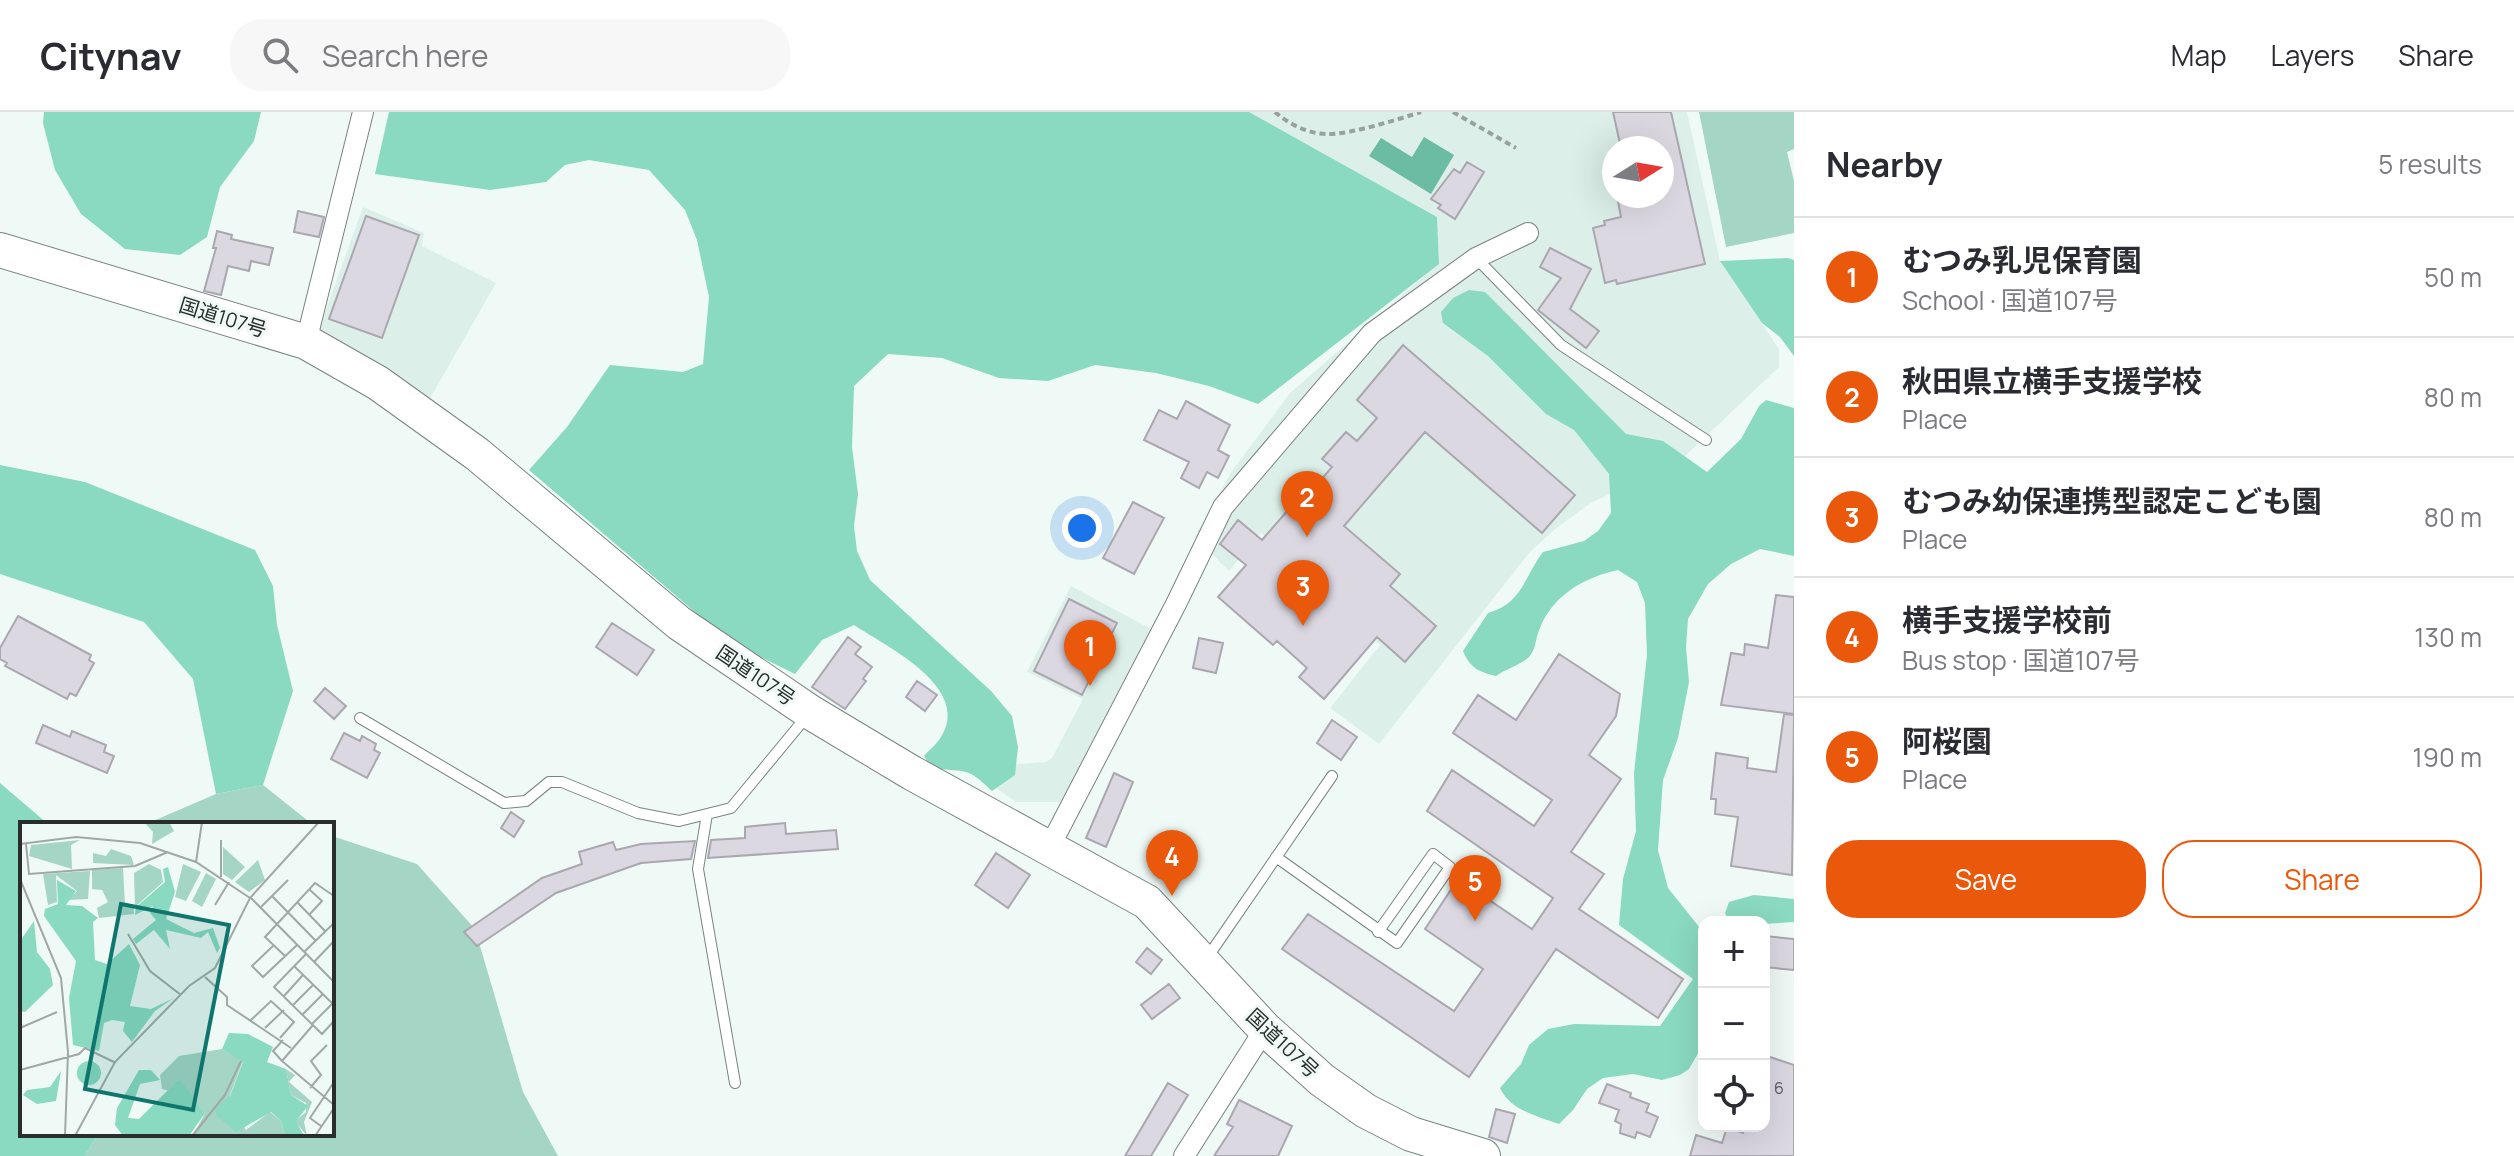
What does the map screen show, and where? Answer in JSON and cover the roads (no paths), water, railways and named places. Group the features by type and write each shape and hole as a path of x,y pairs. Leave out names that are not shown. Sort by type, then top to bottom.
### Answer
{"highway":[{"name":"国道107号","path":"0,250 306,342 378,383 477,454 679,623 810,712 912,773 1147,902 1265,1029 1322,1080 1366,1111 1411,1134 1483,1156"}],"street":[{"path":"306,342 363,112"},
{"path":"1049,848 1223,507 1372,333 1476,258 1528,233"},
{"path":"1184,1156 1265,1029"}],"lane":[{"path":"1476,258 1561,345 1706,440"},
{"path":"360,718 504,803 526,801 549,782 562,782 638,813 679,821 731,808 810,712"},
{"path":"1203,962 1332,776"},
{"path":"707,814 698,869 735,1083"},
{"path":"1276,857 1378,932 1397,943 1450,867 1433,854 1378,932"}],"place":[{"name":"秋田県立横手支援学校","path":"1307,537"},
{"name":"むつみ幼保連携型認定こども園","path":"1303,626"},
{"name":"むつみ乳児保育園","path":"1090,686"},
{"name":"横手支援学校前","path":"1172,896"},
{"name":"阿桜園","path":"1475,921"}]}
